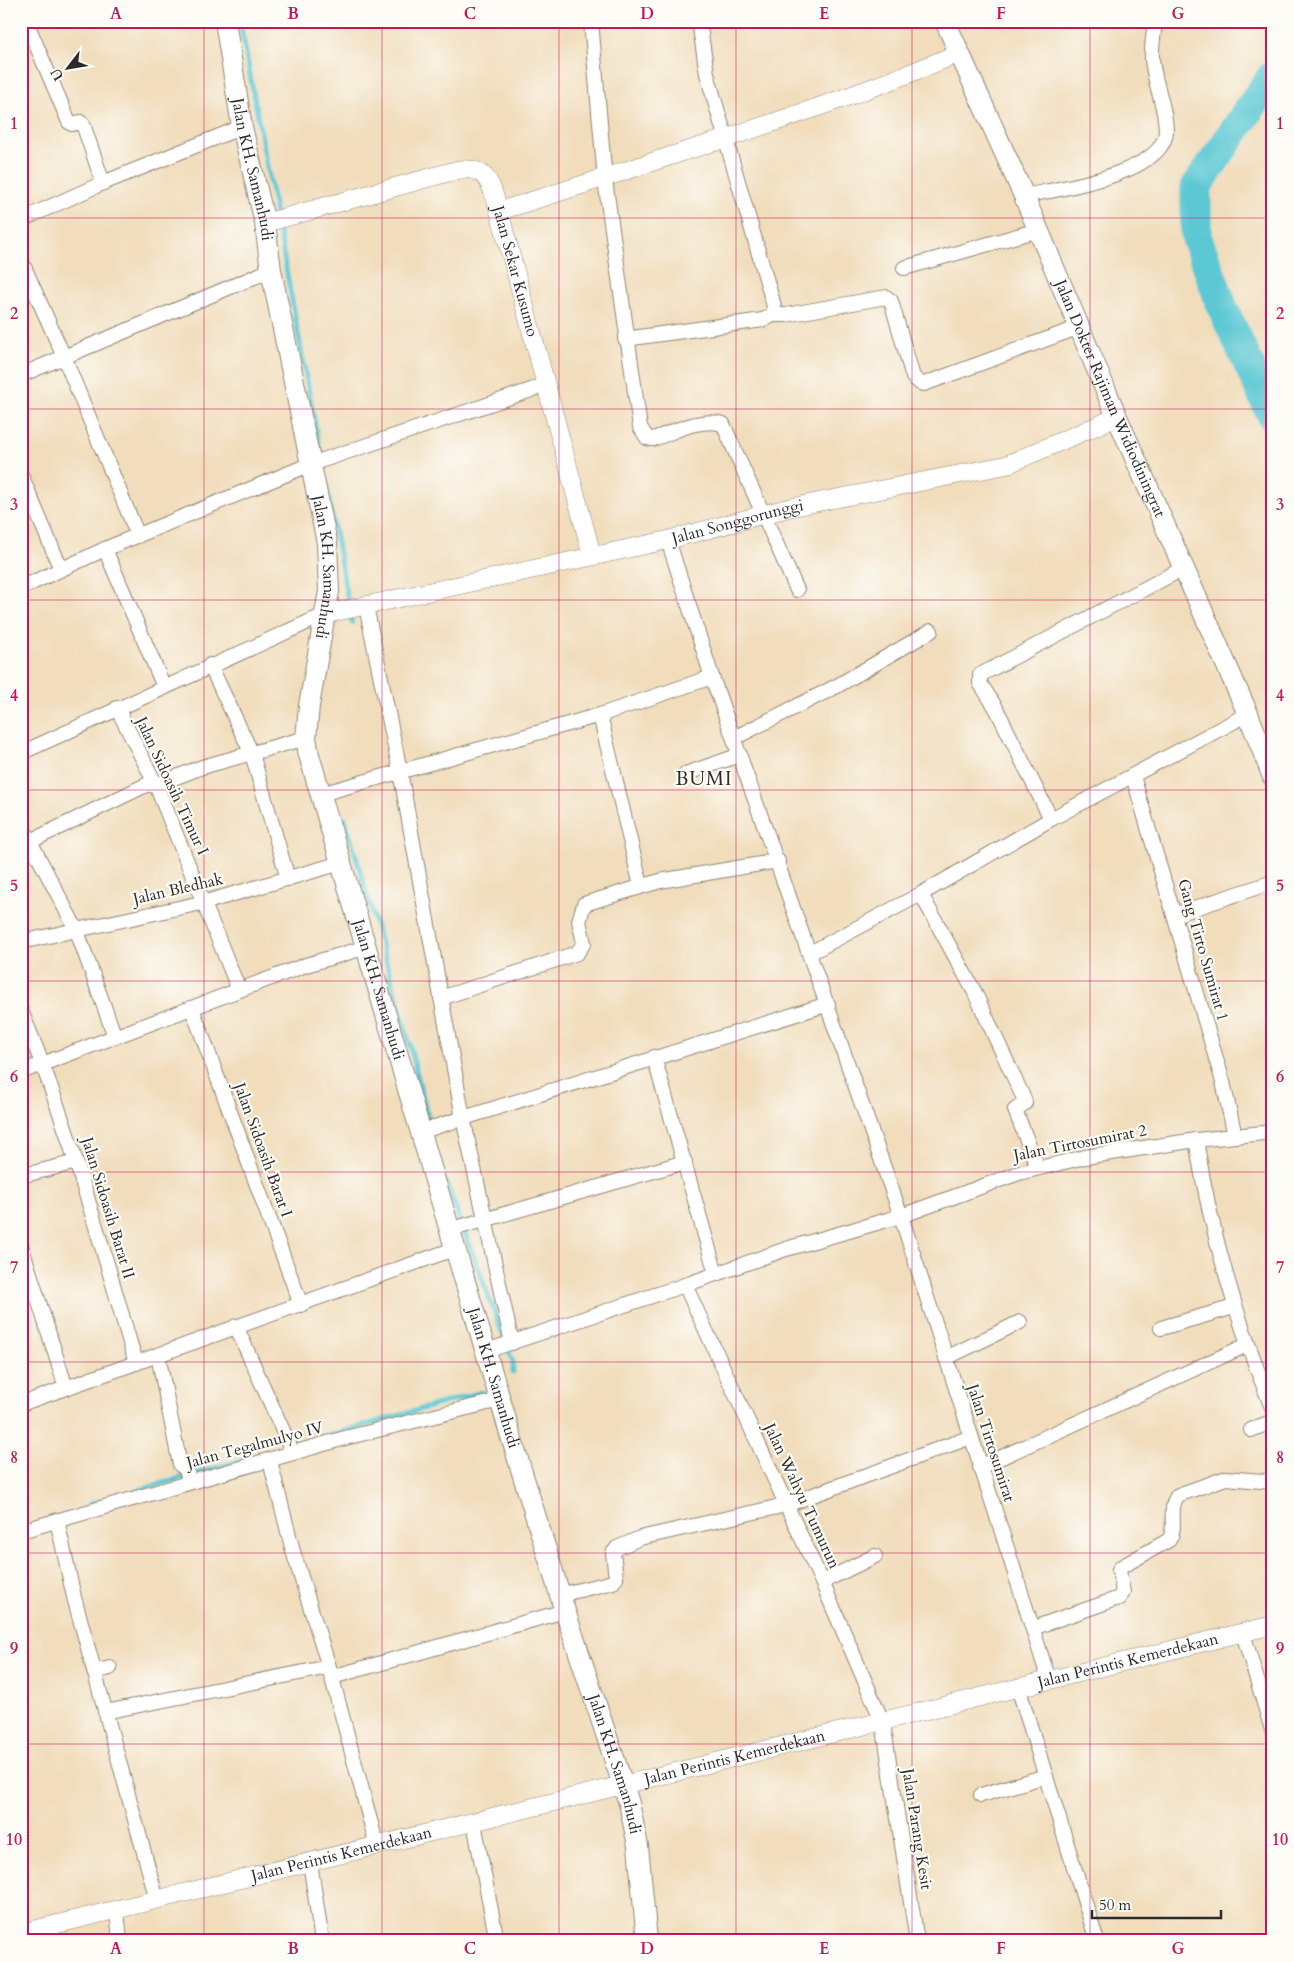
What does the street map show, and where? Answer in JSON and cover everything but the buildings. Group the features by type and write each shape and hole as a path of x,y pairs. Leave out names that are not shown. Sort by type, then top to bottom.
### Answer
{"main road":[{"name":"Jalan KH. Samanhudi","path":"225,21 242,127 268,222 271,270 320,462 329,591 347,610 314,676 306,738 309,755 423,1131 454,1249 500,1346 500,1400 562,1603 622,1786 629,1802 636,1838 646,1941"},
{"name":"Jalan Dokter Rajiman Widiodiningrat","path":"945,21 958,54 1024,196 1117,417 1248,714 1273,777"}],"street":[{"path":"26,21 69,122 72,124 80,122 83,124 103,183"},
{"path":"591,21 605,180 625,339 642,433 647,438 653,439 701,422 713,421 723,424 797,590"},
{"path":"699,21 707,74 774,306 774,315"},
{"path":"1024,196 1133,169 1148,158 1163,142 1166,131 1164,111 1152,60 1155,21"},
{"path":"499,211 605,180 840,100 958,54"},
{"path":"21,220 103,183 242,127"},
{"name":"Jalan Sekar Kusumo","path":"268,222 300,215 465,169 483,174 491,187 499,211 592,555"},
{"path":"904,268 1038,230"},
{"path":"21,260 64,357 138,536"},
{"path":"21,375 271,270"},
{"path":"625,339 763,320 774,315 786,315 884,297 888,298 913,377 924,384 1080,327"},
{"path":"21,588 105,549 320,462 546,385"},
{"name":"Jalan Songgorunggi","path":"347,610 592,555 668,540 764,514 1006,465 1117,417"},
{"path":"21,475 60,569"},
{"name":"Jalan Tirtosumirat","path":"668,540 712,677 901,1216 1048,1680"},
{"path":"105,549 164,687"},
{"path":"1052,819 996,708 980,683 980,675 1184,568"},
{"path":"21,753 210,666 347,610 400,770 440,998 484,1218 500,1346"},
{"path":"734,738 837,686 931,631"},
{"path":"210,666 252,754 288,879"},
{"path":"321,794 600,714 712,677"},
{"name":"Jalan Sidoasih Timur I","path":"117,708 156,785 206,902 239,990"},
{"path":"600,714 641,886"},
{"path":"810,953 921,894 1052,819 1248,714"},
{"path":"30,842 146,785 156,785 202,766 306,738"},
{"path":"686,774 740,755"},
{"name":"Gang Tirto Sumirat 1","path":"1133,776 1223,1082 1235,1136"},
{"path":"21,824 76,931 115,1036"},
{"path":"440,998 578,953 584,943 579,921 584,904 641,886 778,862"},
{"name":"Jalan Bledhak","path":"21,942 206,902 341,863"},
{"path":"1174,915 1273,882"},
{"path":"921,894 974,991 1024,1099 1025,1103 1015,1110 1038,1168"},
{"path":"21,1072 331,956 367,947"},
{"path":"423,1131 828,1004"},
{"name":"Jalan Sidoasih Barat I","path":"192,1008 301,1305"},
{"name":"Jalan Sidoasih Barat II","path":"21,1011 44,1063 76,1162 136,1363"},
{"path":"654,1057 716,1274"},
{"name":"Jalan Tirtosumirat 2","path":"500,1346 685,1285 786,1249 901,1216 998,1178 1085,1157 1196,1140 1273,1132"},
{"path":"1196,1140 1203,1186 1234,1307 1246,1345 1273,1410"},
{"path":"21,1176 76,1162"},
{"path":"449,1230 484,1218 685,1162"},
{"path":"21,1244 66,1388"},
{"path":"21,1404 454,1249"},
{"name":"Jalan Wahyu Tumurun","path":"685,1285 822,1582 883,1723"},
{"path":"1161,1328 1234,1307"},
{"path":"946,1358 1020,1322"},
{"path":"236,1326 291,1448"},
{"path":"980,1467 1246,1345"},
{"path":"158,1355 180,1465 188,1476"},
{"name":"Jalan Tegalmulyo IV","path":"21,1531 188,1476 270,1461 291,1448 500,1400"},
{"path":"1251,1430 1273,1421"},
{"path":"105,1712 330,1672 562,1603 613,1582 616,1578 613,1553 617,1548 640,1538 786,1505 971,1437"},
{"path":"270,1461 293,1552 330,1672 377,1846"},
{"path":"1033,1628 1119,1598 1123,1592 1121,1567 1168,1540 1172,1534 1172,1509 1178,1495 1226,1478 1273,1482"},
{"path":"57,1520 94,1672 157,1900"},
{"path":"822,1582 875,1556"},
{"name":"Jalan Perintis Kemerdekaan","path":"21,1933 883,1723 1018,1687 1273,1625"},
{"path":"1243,1633 1273,1734"},
{"path":"94,1672 110,1668"},
{"path":"1018,1687 1097,1941"},
{"name":"Jalan Parang Kesit","path":"883,1723 917,1941"},
{"path":"981,1795 1046,1776"},
{"path":"474,1822 497,1941"},
{"path":"310,1862 322,1941"},
{"path":"116,1910 120,1941"}],"waterway":[{"path":"240,21 352,623"},
{"path":"1273,75 1196,187 1196,236 1224,311 1273,417"},
{"path":"345,818 405,1027 431,1128"},
{"path":"446,1182 513,1362 513,1372"},
{"path":"90,1504 481,1392"}],"district":[{"name":"BUMI","path":"704,779"}]}
